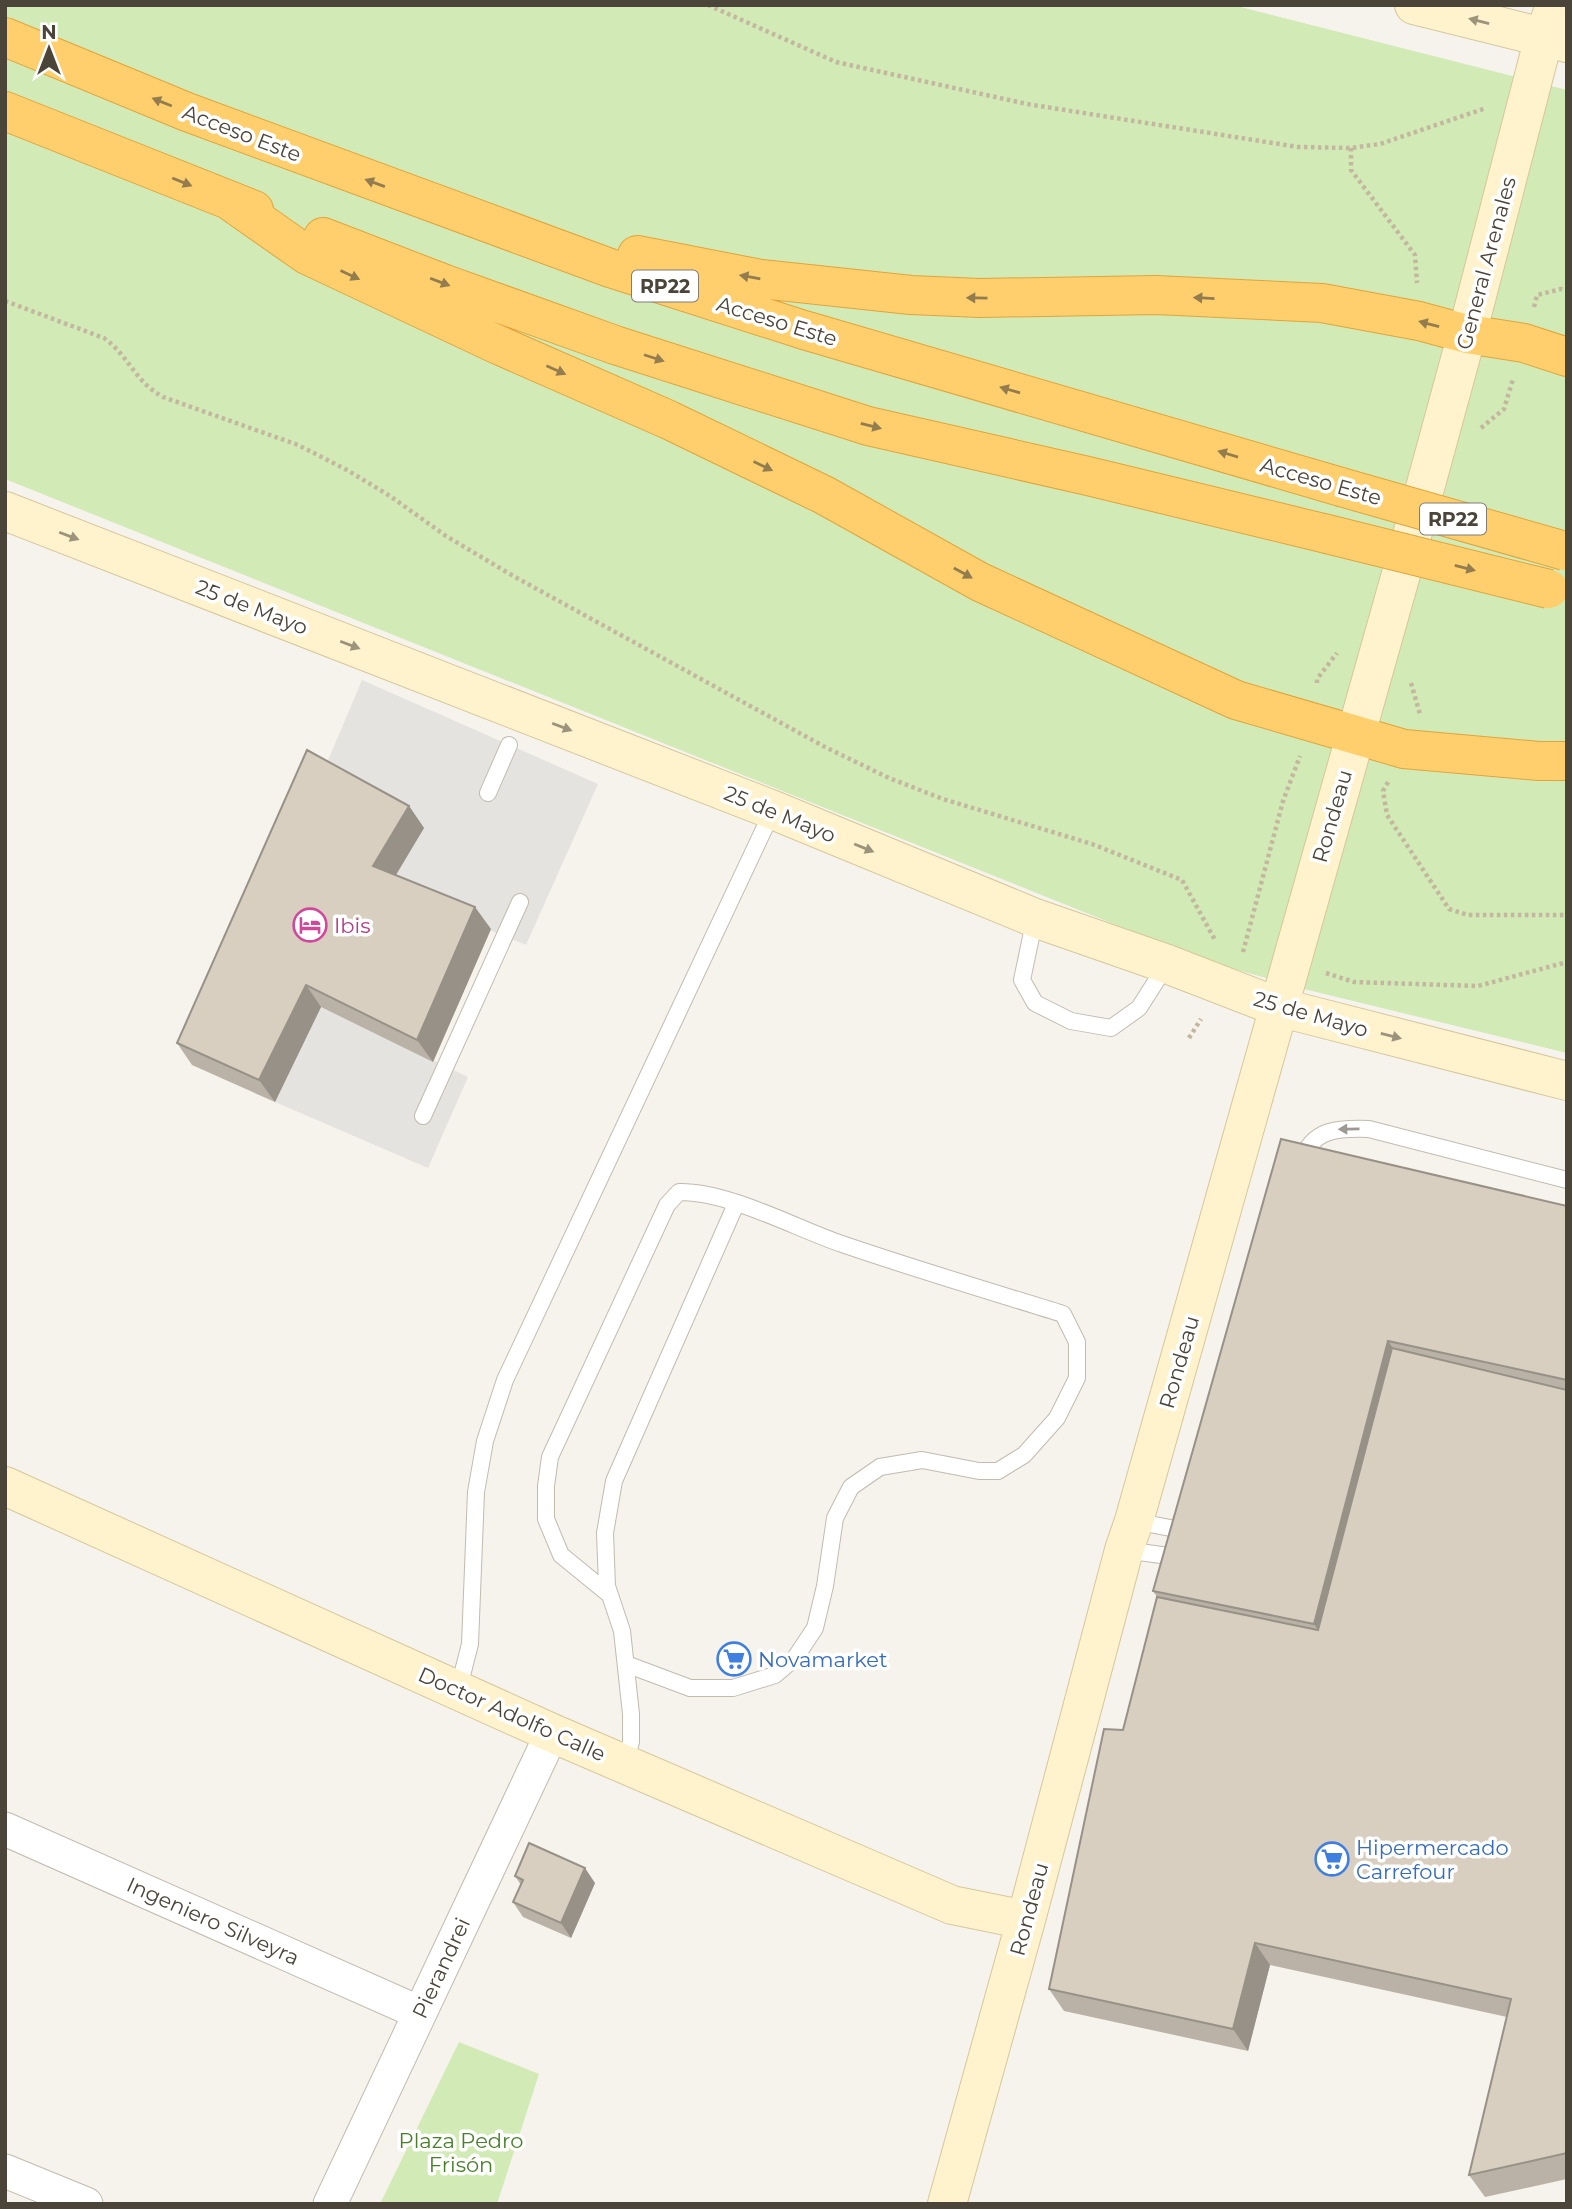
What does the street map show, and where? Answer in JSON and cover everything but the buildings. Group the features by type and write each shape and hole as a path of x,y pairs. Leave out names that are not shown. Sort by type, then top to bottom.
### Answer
{"highway":[{"name":"Acceso Este","path":"5,37 187,112 610,268 791,326 1566,551"},
{"name":"RP22","path":"5,111 445,284 615,345 868,426 1088,476 1558,591"},
{"path":"5,130 127,160"},
{"path":"230,201 307,255 494,343 669,420 824,495 980,582 1236,700 1404,749 1567,761"},
{"path":"425,201 655,259 761,279 911,295 979,298 1156,295 1322,303 1419,321 1467,334 1524,343 1567,357"}],"street":[{"path":"1414,5 1555,28"},
{"name":"General Arenales","path":"1416,522 1529,94 1555,28"},
{"name":"25 de Mayo","path":"5,512 773,810 1035,918 1167,964 1278,1007 1567,1081"},
{"name":"Rondeau","path":"947,2204 1129,1535 1416,522"},
{"name":"Doctor Adolfo Calle","path":"5,1486 458,1691 952,1905 1026,1920"},
{"name":"Pierandrei","path":"330,2204 552,1732"},
{"name":"Ingeniero Silveyra","path":"5,1829 420,2013"},
{"path":"5,2171 86,2204"}],"lane":[{"path":"488,793 509,745"},
{"path":"458,1691 470,1644 476,1492 485,1441 505,1380 773,810"},
{"path":"424,1116 520,902"},
{"path":"1035,918 1022,980 1035,1003 1071,1021 1111,1028 1139,1008 1167,964"},
{"path":"1297,1180 1304,1153 1318,1136 1341,1128 1369,1129 1567,1180"},
{"path":"610,1595 561,1555 546,1519 546,1486 550,1457 667,1205 679,1192 697,1192 736,1204 841,1244 1063,1314 1077,1342 1077,1378 1058,1418 1024,1455 998,1471 979,1471 922,1460 880,1467 851,1487 835,1518 825,1586 815,1628 795,1658 775,1675 733,1688 690,1688 626,1664"},
{"path":"625,1764 631,1742 626,1664 622,1631 607,1586 605,1533 614,1481 623,1455 736,1204"},
{"path":"1129,1535 1197,1533 1204,1526"},
{"path":"1129,1535 1190,1559 1204,1558"}],"path":[{"path":"708,5 836,62 1027,104 1297,147 1350,148 1380,144 1488,107 1515,93 1529,94"},
{"path":"1350,148 1350,170 1415,255 1419,321"},
{"path":"1478,430 1504,409 1537,295 1562,289 1567,291"},
{"path":"5,301 104,338 125,358 146,387 163,397 298,445 335,464 390,496 446,536 515,577 825,747 889,778 943,799 1092,844 1182,880 1216,943"},
{"path":"1189,1038 1245,950 1283,800 1312,723 1317,678 1339,652"},
{"path":"1409,679 1421,712 1383,791 1387,815 1449,909 1468,915 1567,915"},
{"path":"1235,948 1252,953"},
{"path":"1315,969 1354,982 1478,986 1567,962"}],"green space":[{"path":"5,5 1233,5 1567,90 1567,1053 1308,990 1206,961 5,479"},
{"name":"Plaza Pedro Frisón","path":"459,2042 539,2074 497,2204 380,2204"}],"shaded area":[{"path":"362,680 598,784 526,945 388,888 323,772"},
{"path":"321,1007 468,1077 428,1168 275,1102"}],"place":[{"name":"Ibis","path":"310,925"},
{"name":"Novamarket","path":"734,1659"},
{"name":"Hipermercado Carrefour","path":"1332,1859"}]}
